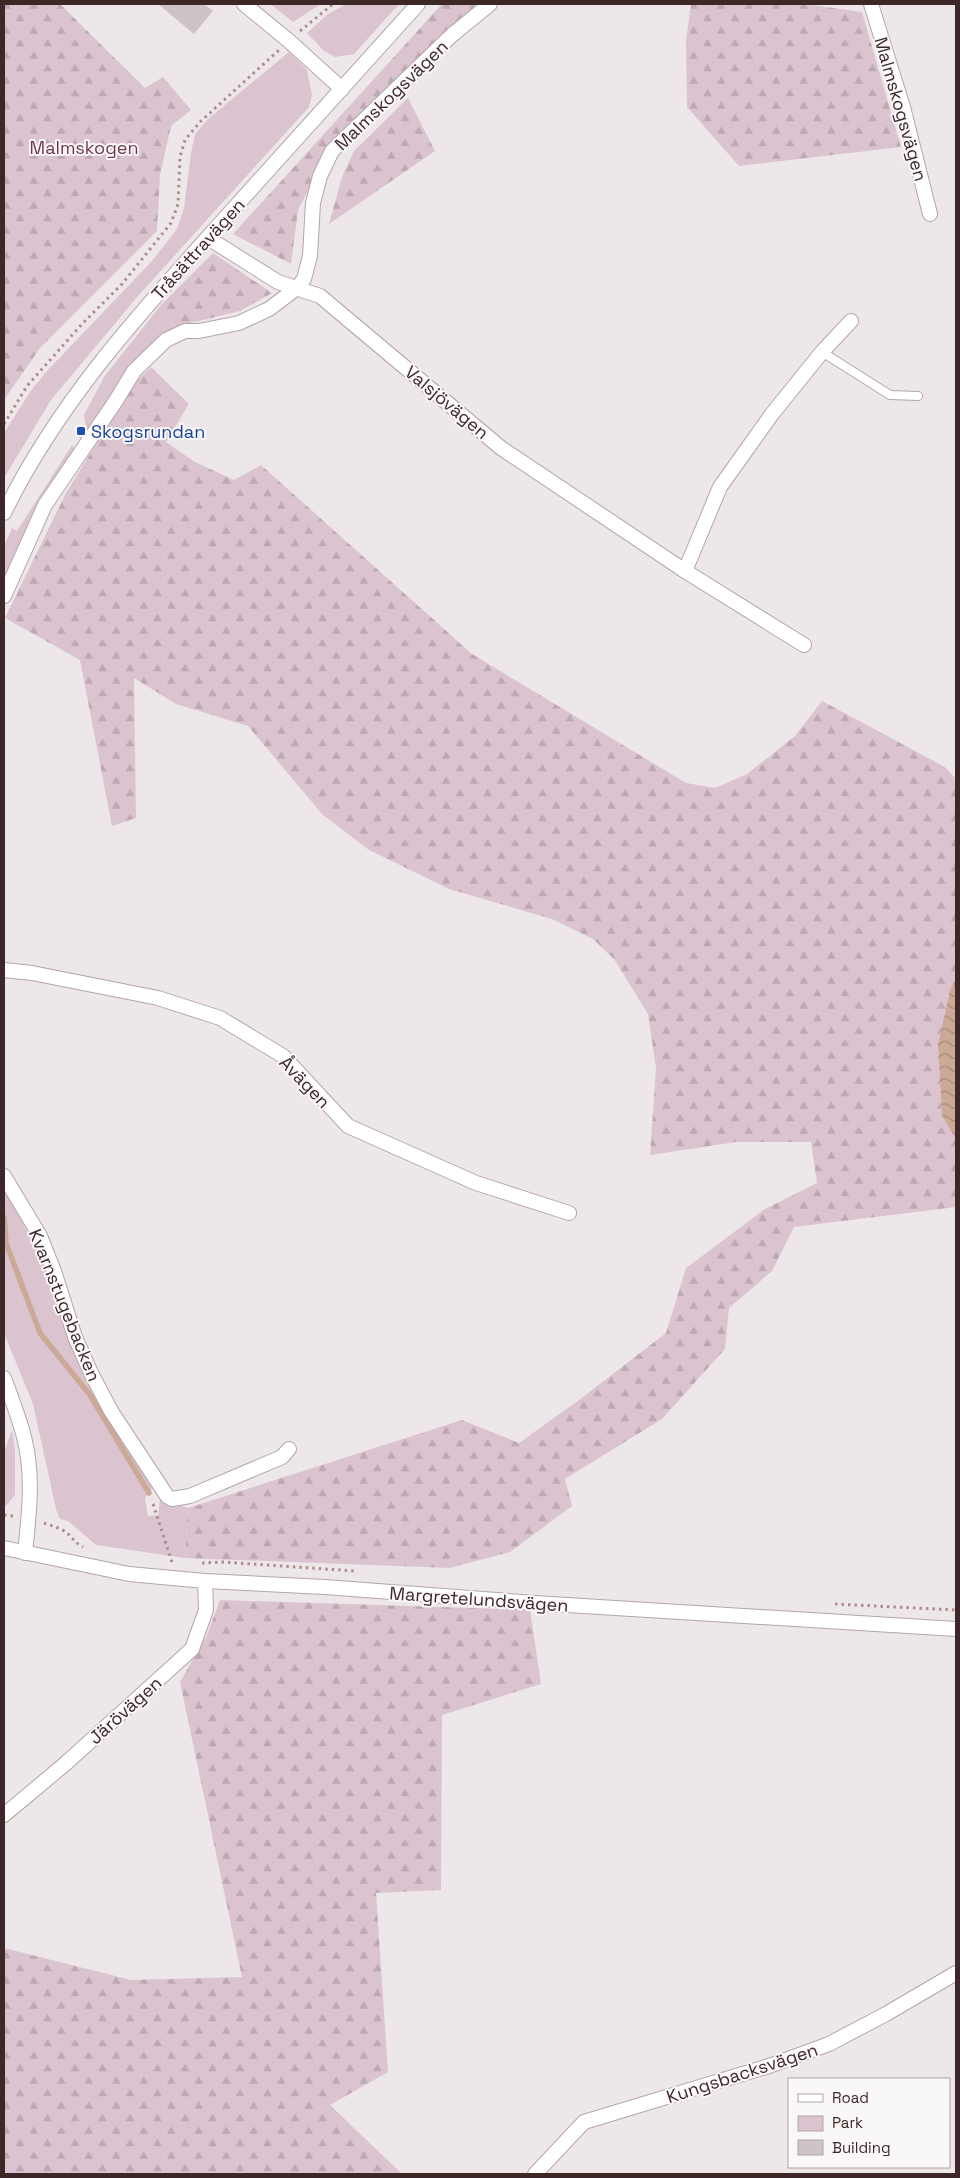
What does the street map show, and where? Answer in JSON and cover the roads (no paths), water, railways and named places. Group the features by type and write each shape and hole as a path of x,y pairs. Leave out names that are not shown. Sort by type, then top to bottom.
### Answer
{"street":[{"path":"244,4 289,41 342,89"},
{"name":"Tråsättravägen","path":"4,513 16,487 63,413 115,342 418,4"},
{"name":"Malmskogsvägen","path":"4,596 45,505 134,371 166,340 185,331 239,322 269,309 296,288 304,279 308,266 313,203 320,176 332,151 452,35 490,4"},
{"name":"Malmskogsvägen","path":"871,4 903,107 930,214"},
{"name":"Valsjövägen","path":"208,238 278,282 320,296 501,448 685,571 804,645"},
{"path":"685,571 720,487 772,414 822,352 851,321"},
{"name":"Åvägen","path":"4,970 32,973 158,998 220,1018 283,1056 348,1126 476,1183 569,1213"},
{"name":"Kvarnstugebacken","path":"4,1176 40,1236 75,1337 91,1373 111,1411 162,1491 172,1499 190,1496 285,1456 289,1450"},
{"path":"4,1378 24,1438 30,1479 29,1519 25,1553"},
{"name":"Margretelundsvägen","path":"4,1548 129,1574 206,1581 956,1629"},
{"name":"Järövägen","path":"4,1815 65,1764 192,1649 206,1610 206,1581"},
{"name":"Kungsbacksvägen","path":"535,2174 584,2122 769,2066 829,2044 886,2014 956,1973"}],"lane":[{"path":"822,352 890,395 918,396"}],"water":[{"path":"956,978 956,1139 942,1116 938,1044 950,990"}],"waterway":[{"path":"4,1217 6,1243 40,1333 90,1395 149,1493"}],"place":[{"name":"Skogsrundan","path":"81,431"}],"park label":[{"name":"Malmskogen","path":"84,147"}]}
